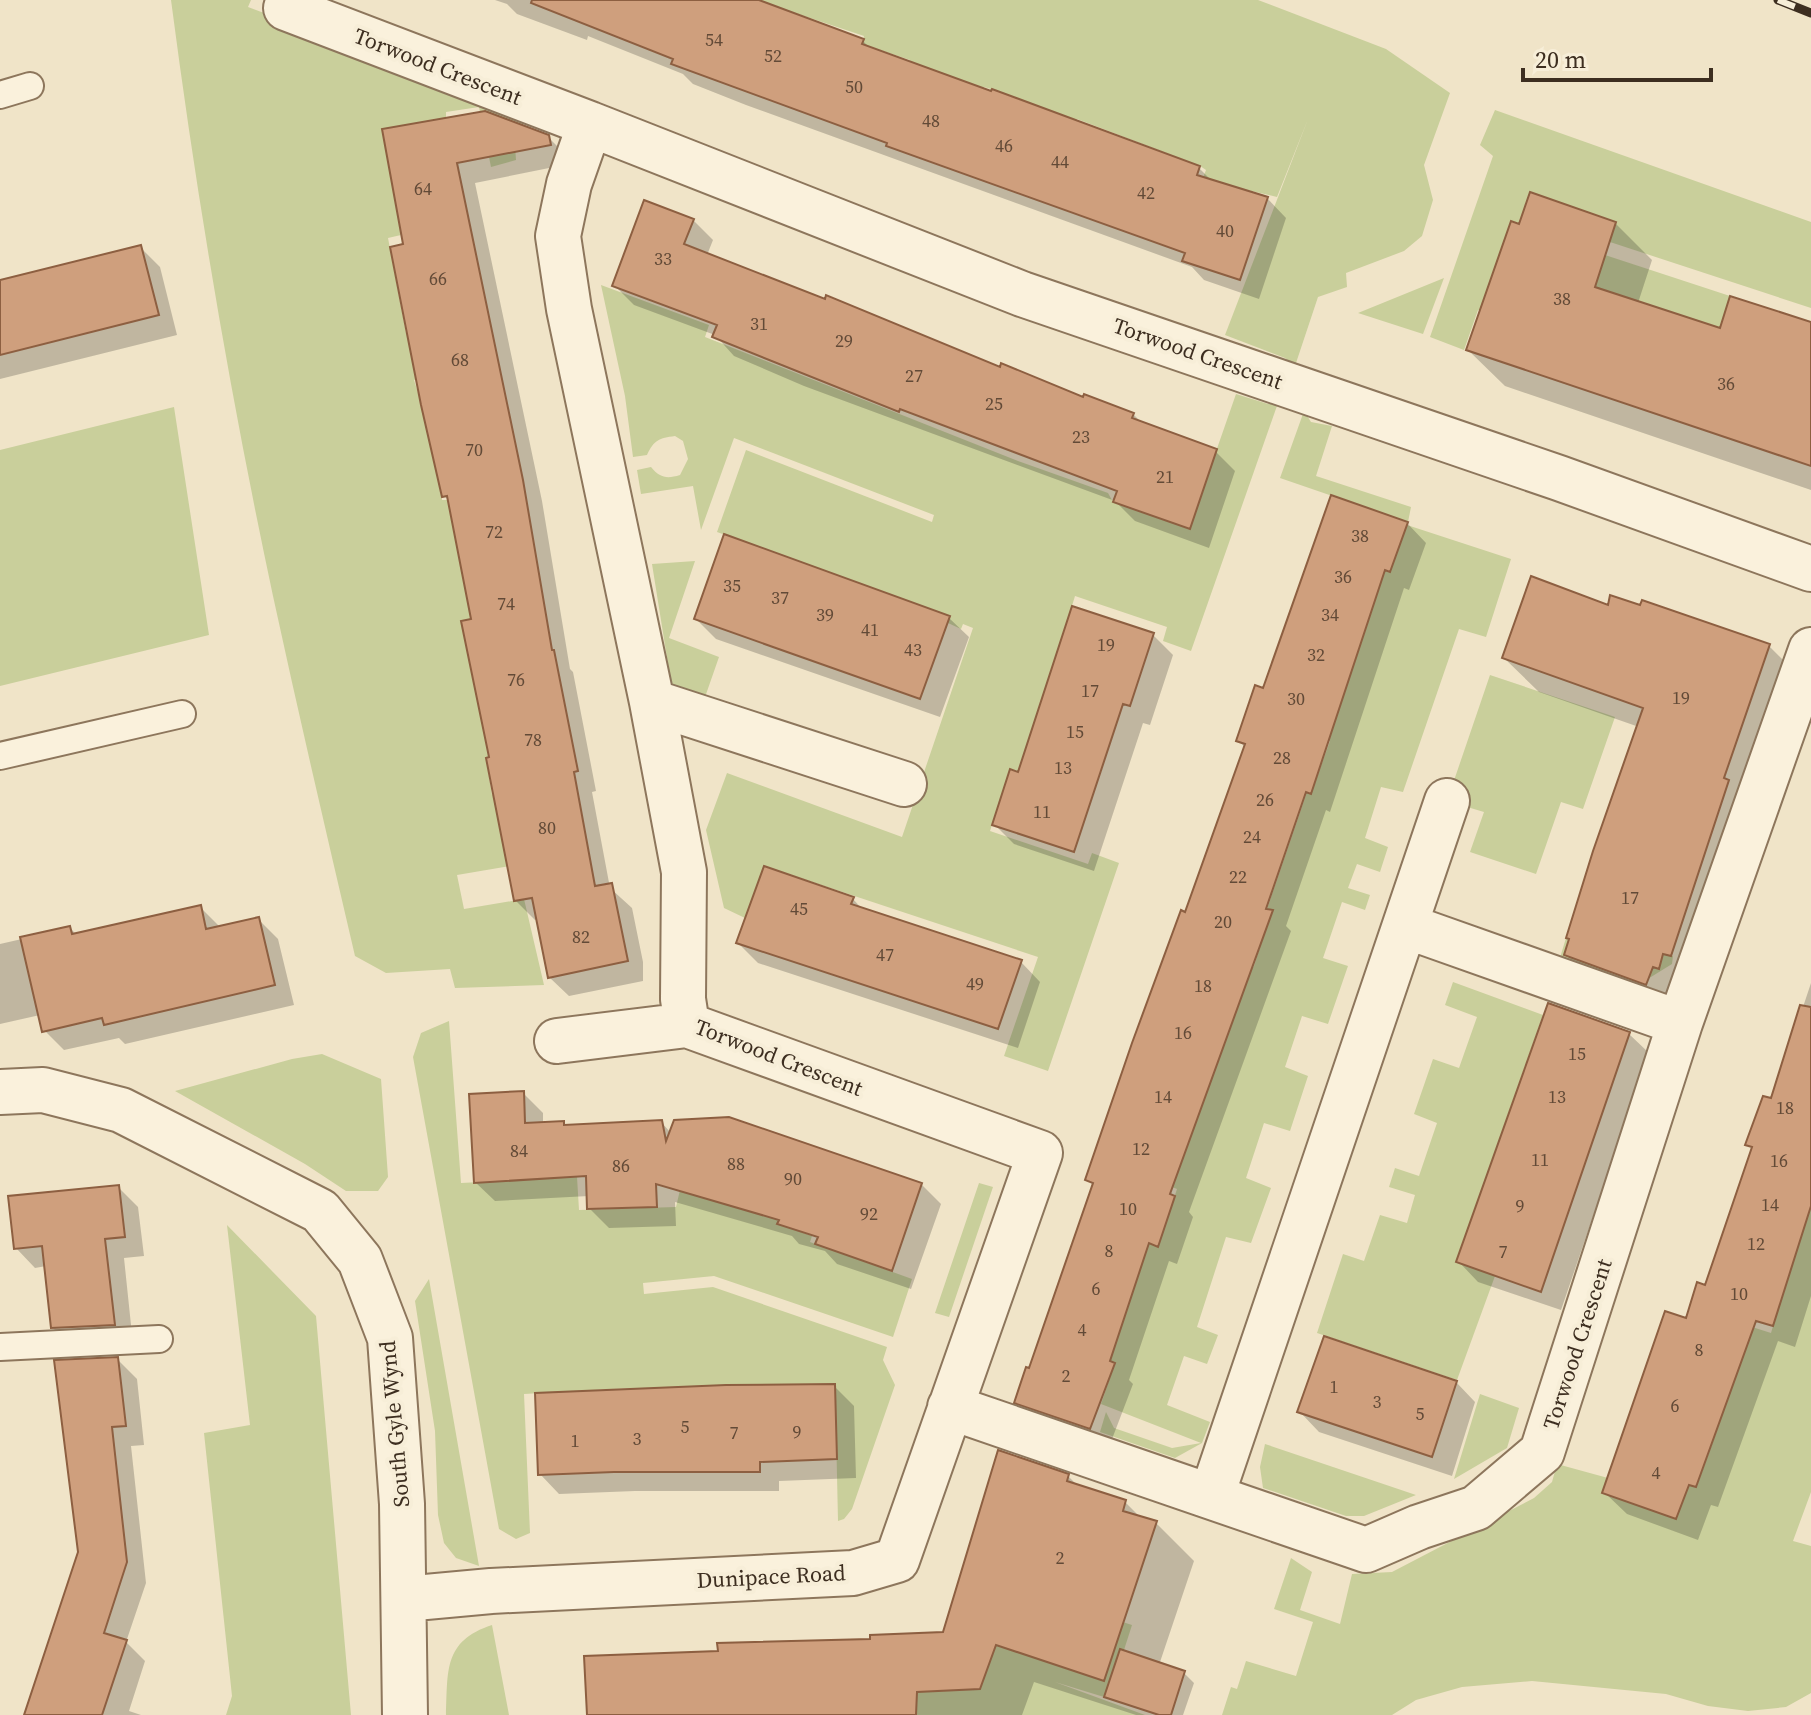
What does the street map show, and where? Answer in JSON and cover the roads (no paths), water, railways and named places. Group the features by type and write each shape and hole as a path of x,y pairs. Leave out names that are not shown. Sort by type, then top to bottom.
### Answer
{"street":[{"name":"Torwood Crescent","path":"286,8 1022,294 1559,478 1811,569"},
{"name":"Torwood Crescent","path":"590,124 569,184 558,236 569,309 652,702 684,872 683,999 687,1025 1040,1153"},
{"name":"Torwood Crescent","path":"950,1407 1212,1495 1256,1529 1366,1550 1419,1527 1476,1508 1542,1452 1680,1023 1811,650"},
{"path":"652,702 904,784"},
{"path":"1212,1495 1447,801"},
{"path":"1406,926 1680,1023"},
{"path":"557,1041 687,1025"},
{"name":"South Gyle Wynd","path":"0,1092 43,1090 121,1110 320,1211 360,1260 390,1338 402,1504 405,1715"},
{"name":"Dunipace Road","path":"404,1599 491,1591 853,1573 897,1560 1040,1153"}],"lane":[{"path":"0,95 30,86"},
{"path":"0,756 182,714"},
{"path":"0,1347 159,1339"}],"railway":[{"path":"1778,0 1811,13"}]}
